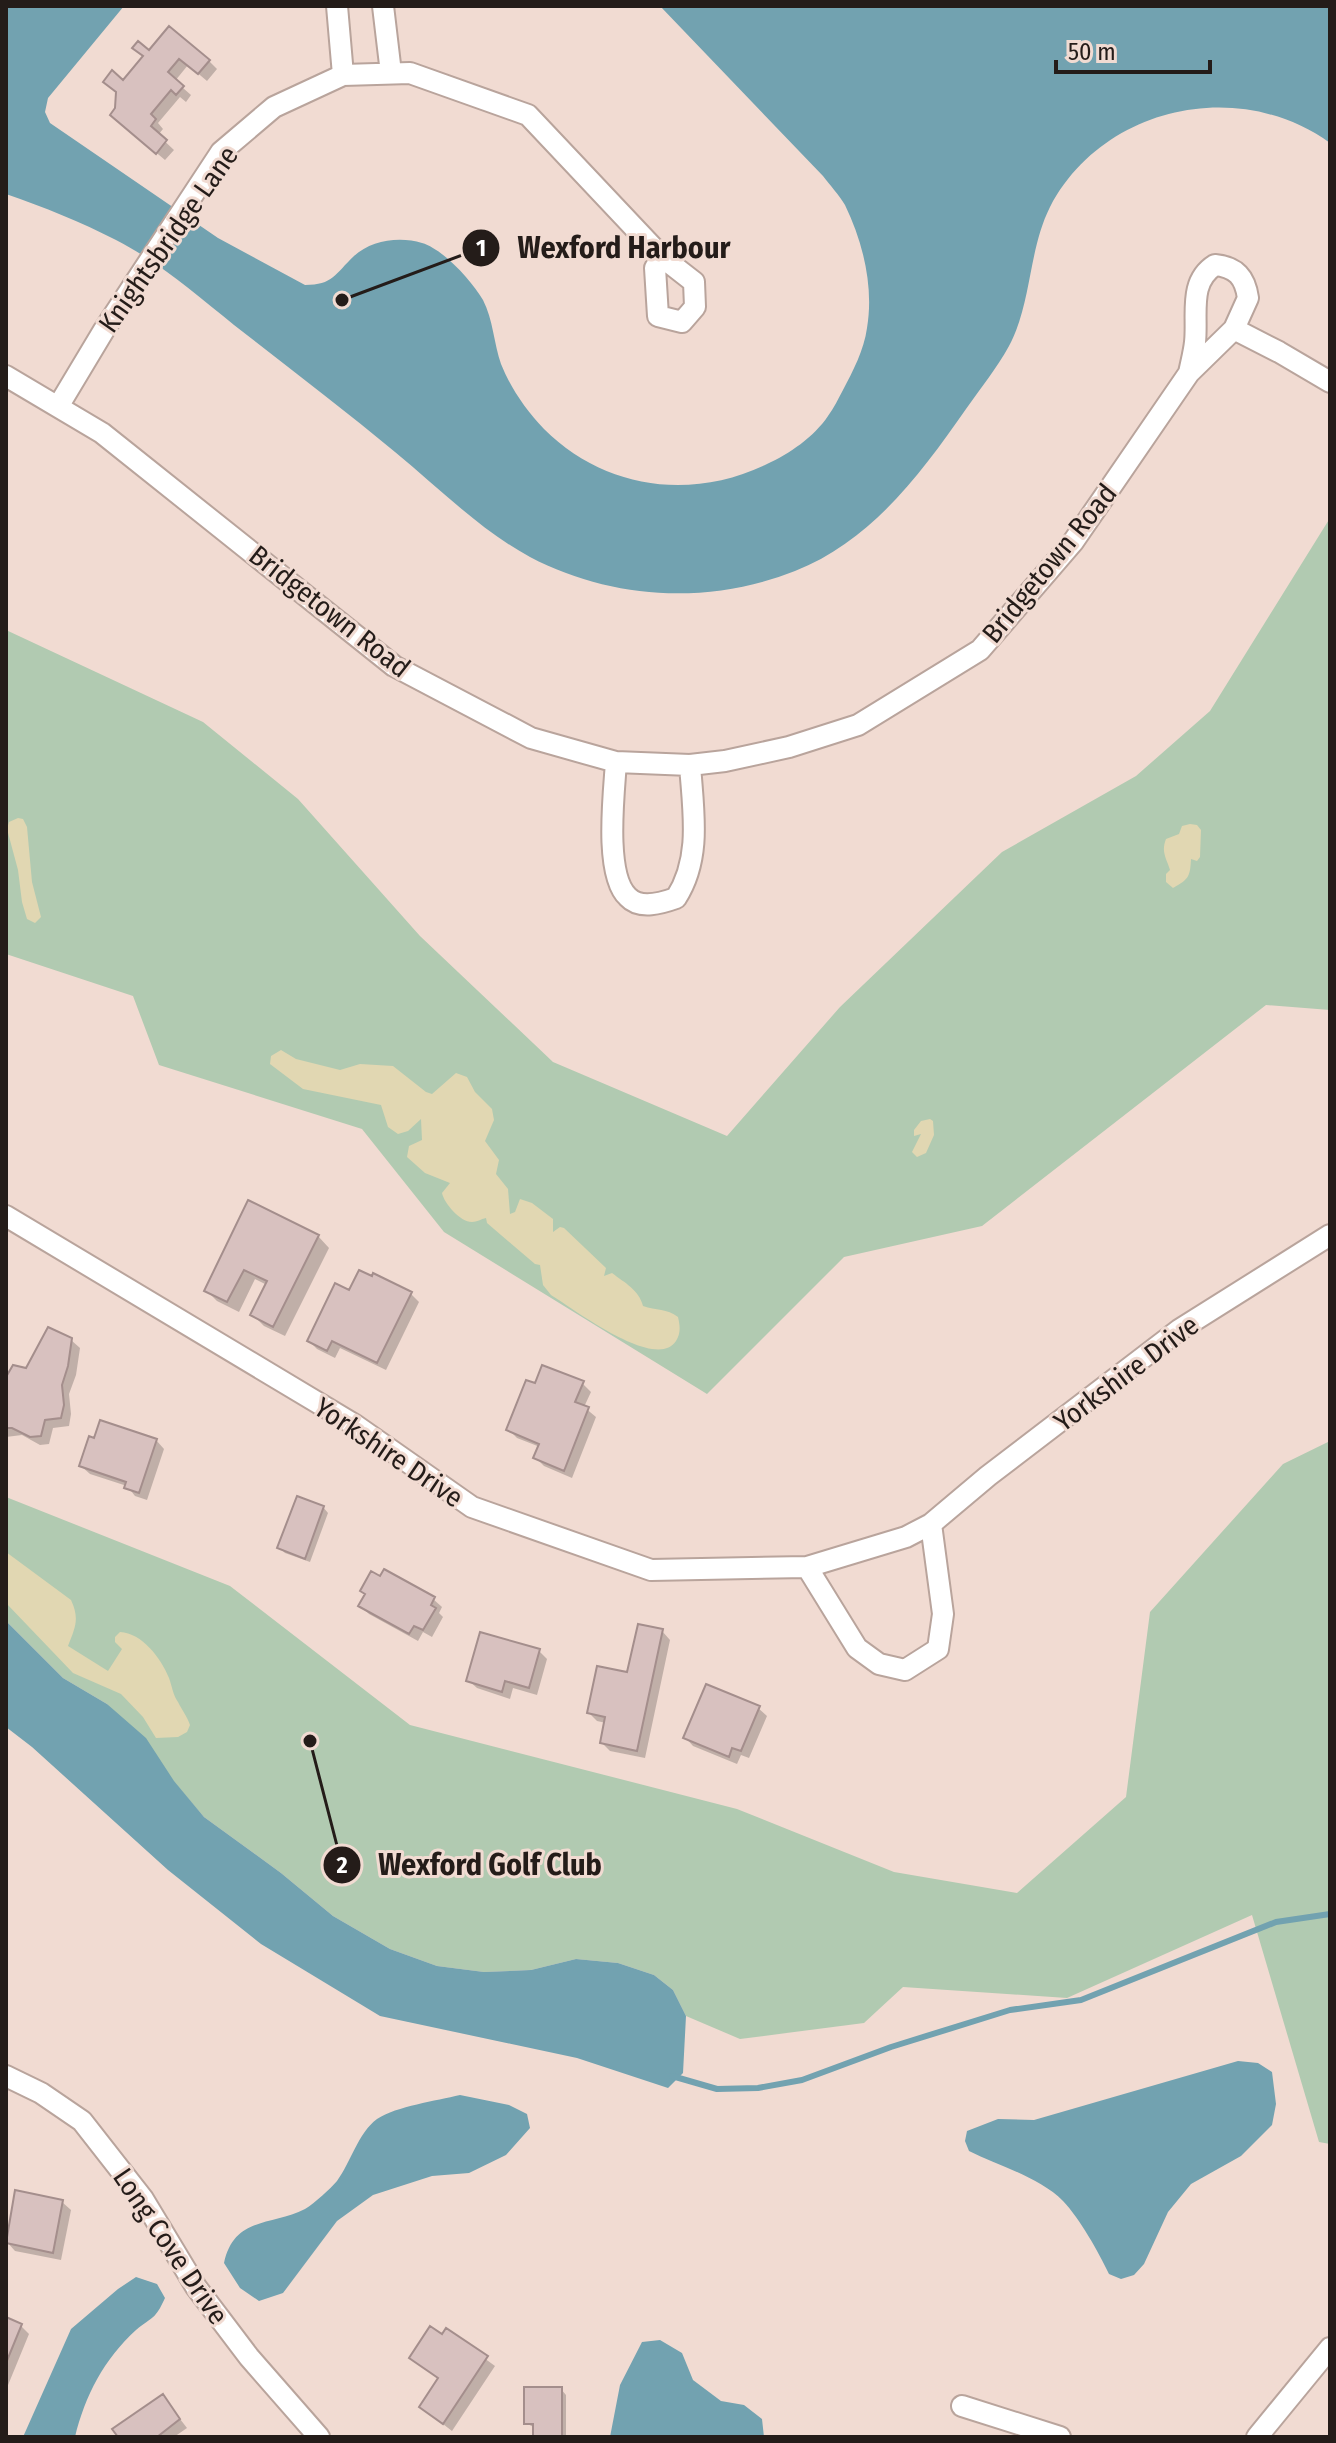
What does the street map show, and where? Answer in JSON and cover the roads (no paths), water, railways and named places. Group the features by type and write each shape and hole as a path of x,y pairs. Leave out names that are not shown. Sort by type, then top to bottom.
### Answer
{"street":[{"path":"337,6 343,75"},
{"path":"383,6 391,73"},
{"name":"Knightsbridge Lane","path":"59,405 221,152 274,107 343,75 410,73 528,115 662,257"},
{"name":"Bridgetown Road","path":"6,376 102,433 394,666 531,738 616,762 690,765 789,747 858,725 980,650 1073,542 1189,373 1234,329 1248,298 1241,276 1234,270 1215,265 1205,271 1199,283 1189,373"},
{"path":"1234,329 1330,382"},
{"path":"616,762 614,859 618,882 626,896 634,902 647,904 676,898 692,867 694,825 690,765"},
{"name":"Yorkshire Drive","path":"7,1220 355,1425 472,1507 651,1570 807,1567 906,1537 931,1524 988,1476 1179,1330 1330,1235"},
{"path":"807,1567 857,1648 879,1664 905,1670 938,1649 943,1614 931,1524"},
{"name":"Long Cove Drive","path":"6,2076 41,2093 82,2121 143,2199 196,2287 249,2357 319,2437"},
{"path":"1257,2437 1330,2348"},
{"path":"962,2406 1060,2437"}],"water":[{"path":"6,6 124,6 48,98 45,112 50,123 218,238 305,285 328,281 354,256 377,243 404,240 430,246 456,267 483,300 505,373 520,399 544,429 593,465 650,483 709,483 738,476 775,460 800,444 822,424 847,383 863,344 869,312 868,281 862,249 843,201 823,176 660,6 1330,6 1330,143 1294,123 1255,111 1215,108 1176,112 1138,125 1103,145 1074,173 1050,207 1038,241 1022,312 1009,346 931,458 892,504 847,542 795,571 729,589 661,593 594,582 530,557 477,521 356,420 162,269 103,233 6,194"},
{"path":"6,1621 63,1678 107,1704 146,1738 174,1781 204,1817 281,1873 333,1916 390,1949 437,1966 484,1972 531,1970 576,1959 618,1963 654,1975 673,1990 686,2016 683,2073 668,2088 577,2058 380,2016 261,1944 168,1870 6,1727"},
{"path":"1238,2061 1258,2063 1272,2072 1276,2104 1272,2125 1241,2156 1191,2184 1168,2212 1144,2264 1134,2275 1121,2279 1109,2274 1088,2236 1063,2201 1031,2179 969,2151 965,2141 967,2131 998,2119 1034,2120"},
{"path":"460,2095 509,2105 527,2114 530,2128 506,2155 469,2173 432,2176 373,2195 337,2221 283,2293 259,2301 240,2288 224,2263 236,2237 256,2225 305,2209 318,2200 337,2181 365,2132 377,2119 406,2107"},
{"path":"136,2277 157,2284 165,2298 156,2314 125,2341 105,2366 84,2407 75,2437 23,2437 71,2329"},
{"path":"660,2340 682,2353 693,2380 721,2401 744,2405 762,2419 764,2437 610,2437 620,2385 642,2342"}],"waterway":[{"path":"672,2076 717,2089 758,2088 802,2080 891,2047 1010,2010 1081,2000 1276,1922 1330,1914"}],"place":[{"name":"Wexford Harbour","path":"342,300"},
{"name":"Wexford Golf Club","path":"310,1741"}]}
